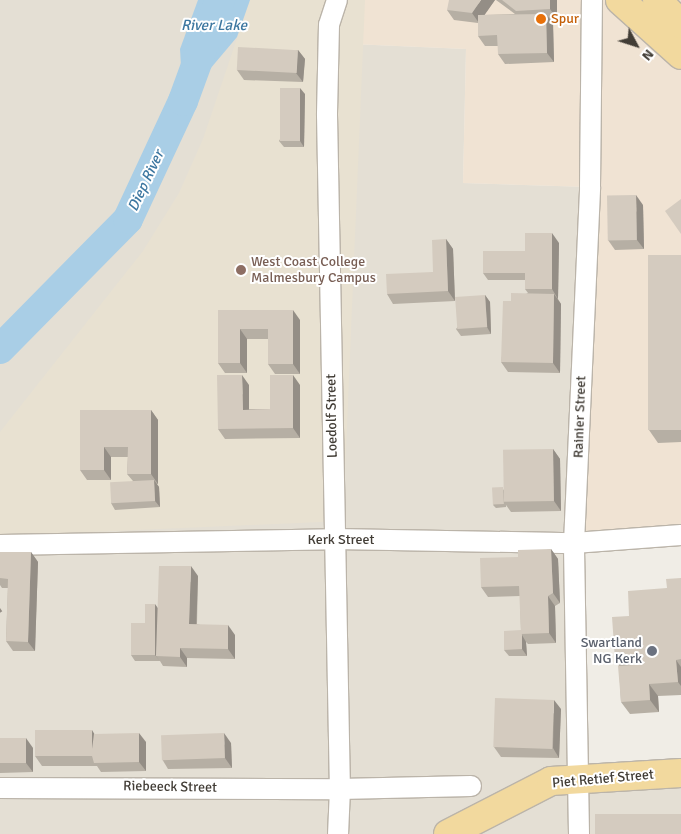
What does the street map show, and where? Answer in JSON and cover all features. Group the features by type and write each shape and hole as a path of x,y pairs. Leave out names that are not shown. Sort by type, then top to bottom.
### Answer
{"main road":[{"path":"620,0 681,55"},
{"path":"657,0 681,24"},
{"name":"Piet Retief Street","path":"448,834 551,781 681,772"}],"street":[{"name":"Loedolf Street","path":"337,0 329,24 327,115 340,789 338,834"},
{"name":"Rainier Street","path":"579,834 580,778 574,543 590,187 592,0"},
{"name":"Kerk Street","path":"0,545 335,539 574,543 681,535"},
{"name":"Riebeeck Street","path":"0,788 340,789 471,786"}],"shaded area":[{"path":"0,0 337,0 329,43 466,49 463,183 590,187 580,778 681,773 681,834 0,834"},
{"name":"West Coast College Malmesbury Campus","path":"250,0 365,0 343,521 0,536 0,432 143,251 179,193 203,139"},
{"path":"337,0 681,0 681,535 574,543 589,187 463,183 466,49 329,43"}],"water":[{"name":"River Lake","path":"198,0 250,0 237,37 183,101 180,49"}],"building":[{"path":"449,0 481,0 472,13 447,10"},
{"path":"502,0 550,0 550,9 516,11"},
{"path":"546,14 547,53 498,54 497,35 478,36 478,15"},
{"path":"238,47 298,50 297,73 237,70"},
{"path":"280,88 300,88 300,141 280,141"},
{"path":"636,195 637,240 608,240 607,196"},
{"path":"681,199 681,234 665,211"},
{"path":"525,233 552,233 552,289 525,289"},
{"path":"446,239 448,291 387,294 386,274 433,272 432,240"},
{"path":"483,251 525,251 525,273 483,273"},
{"path":"648,255 681,255 681,430 648,430"},
{"path":"511,293 554,294 553,363 501,362 503,301 511,301"},
{"path":"485,295 487,327 457,329 455,297"},
{"path":"218,310 293,310 293,364 268,364 268,329 240,329 240,363 218,363"},
{"path":"217,375 242,375 243,410 270,409 270,375 293,375 293,428 218,429"},
{"path":"80,410 151,410 151,474 127,474 128,447 104,447 104,470 80,470"},
{"path":"553,449 554,501 504,502 503,450"},
{"path":"154,480 155,501 111,503 110,482"},
{"path":"503,487 504,504 493,505 492,488"},
{"path":"551,549 553,593 548,596 549,633 521,634 519,586 481,587 480,558 518,557 518,550"},
{"path":"0,552 31,552 28,642 6,641 8,579 0,578"},
{"path":"159,566 191,566 189,624 228,625 228,649 180,648 180,657 156,656"},
{"name":"Swartland NG Kerk","path":"681,578 681,659 676,660 678,682 649,684 650,700 621,702 618,666 633,665 632,659 615,660 612,617 629,616 628,591 667,588 666,579"},
{"path":"145,604 155,604 155,655 131,655 131,623 145,623"},
{"path":"521,630 522,649 504,650 504,631"},
{"path":"495,698 554,700 552,749 493,747"},
{"path":"35,730 92,730 92,749 94,734 139,733 139,762 94,763 92,756 35,756"},
{"path":"224,733 225,758 162,760 161,735"},
{"path":"0,738 26,738 26,763 0,763"},
{"path":"595,814 681,814 681,834 595,834"}],"waterway":[{"name":"Diep River","path":"0,349 128,219 183,101 220,0"}],"place":[{"name":"Spur","path":"541,19"},
{"name":"West Coast College Malmesbury Campus","path":"241,270"},
{"name":"Swartland NG Kerk","path":"652,651"}]}
